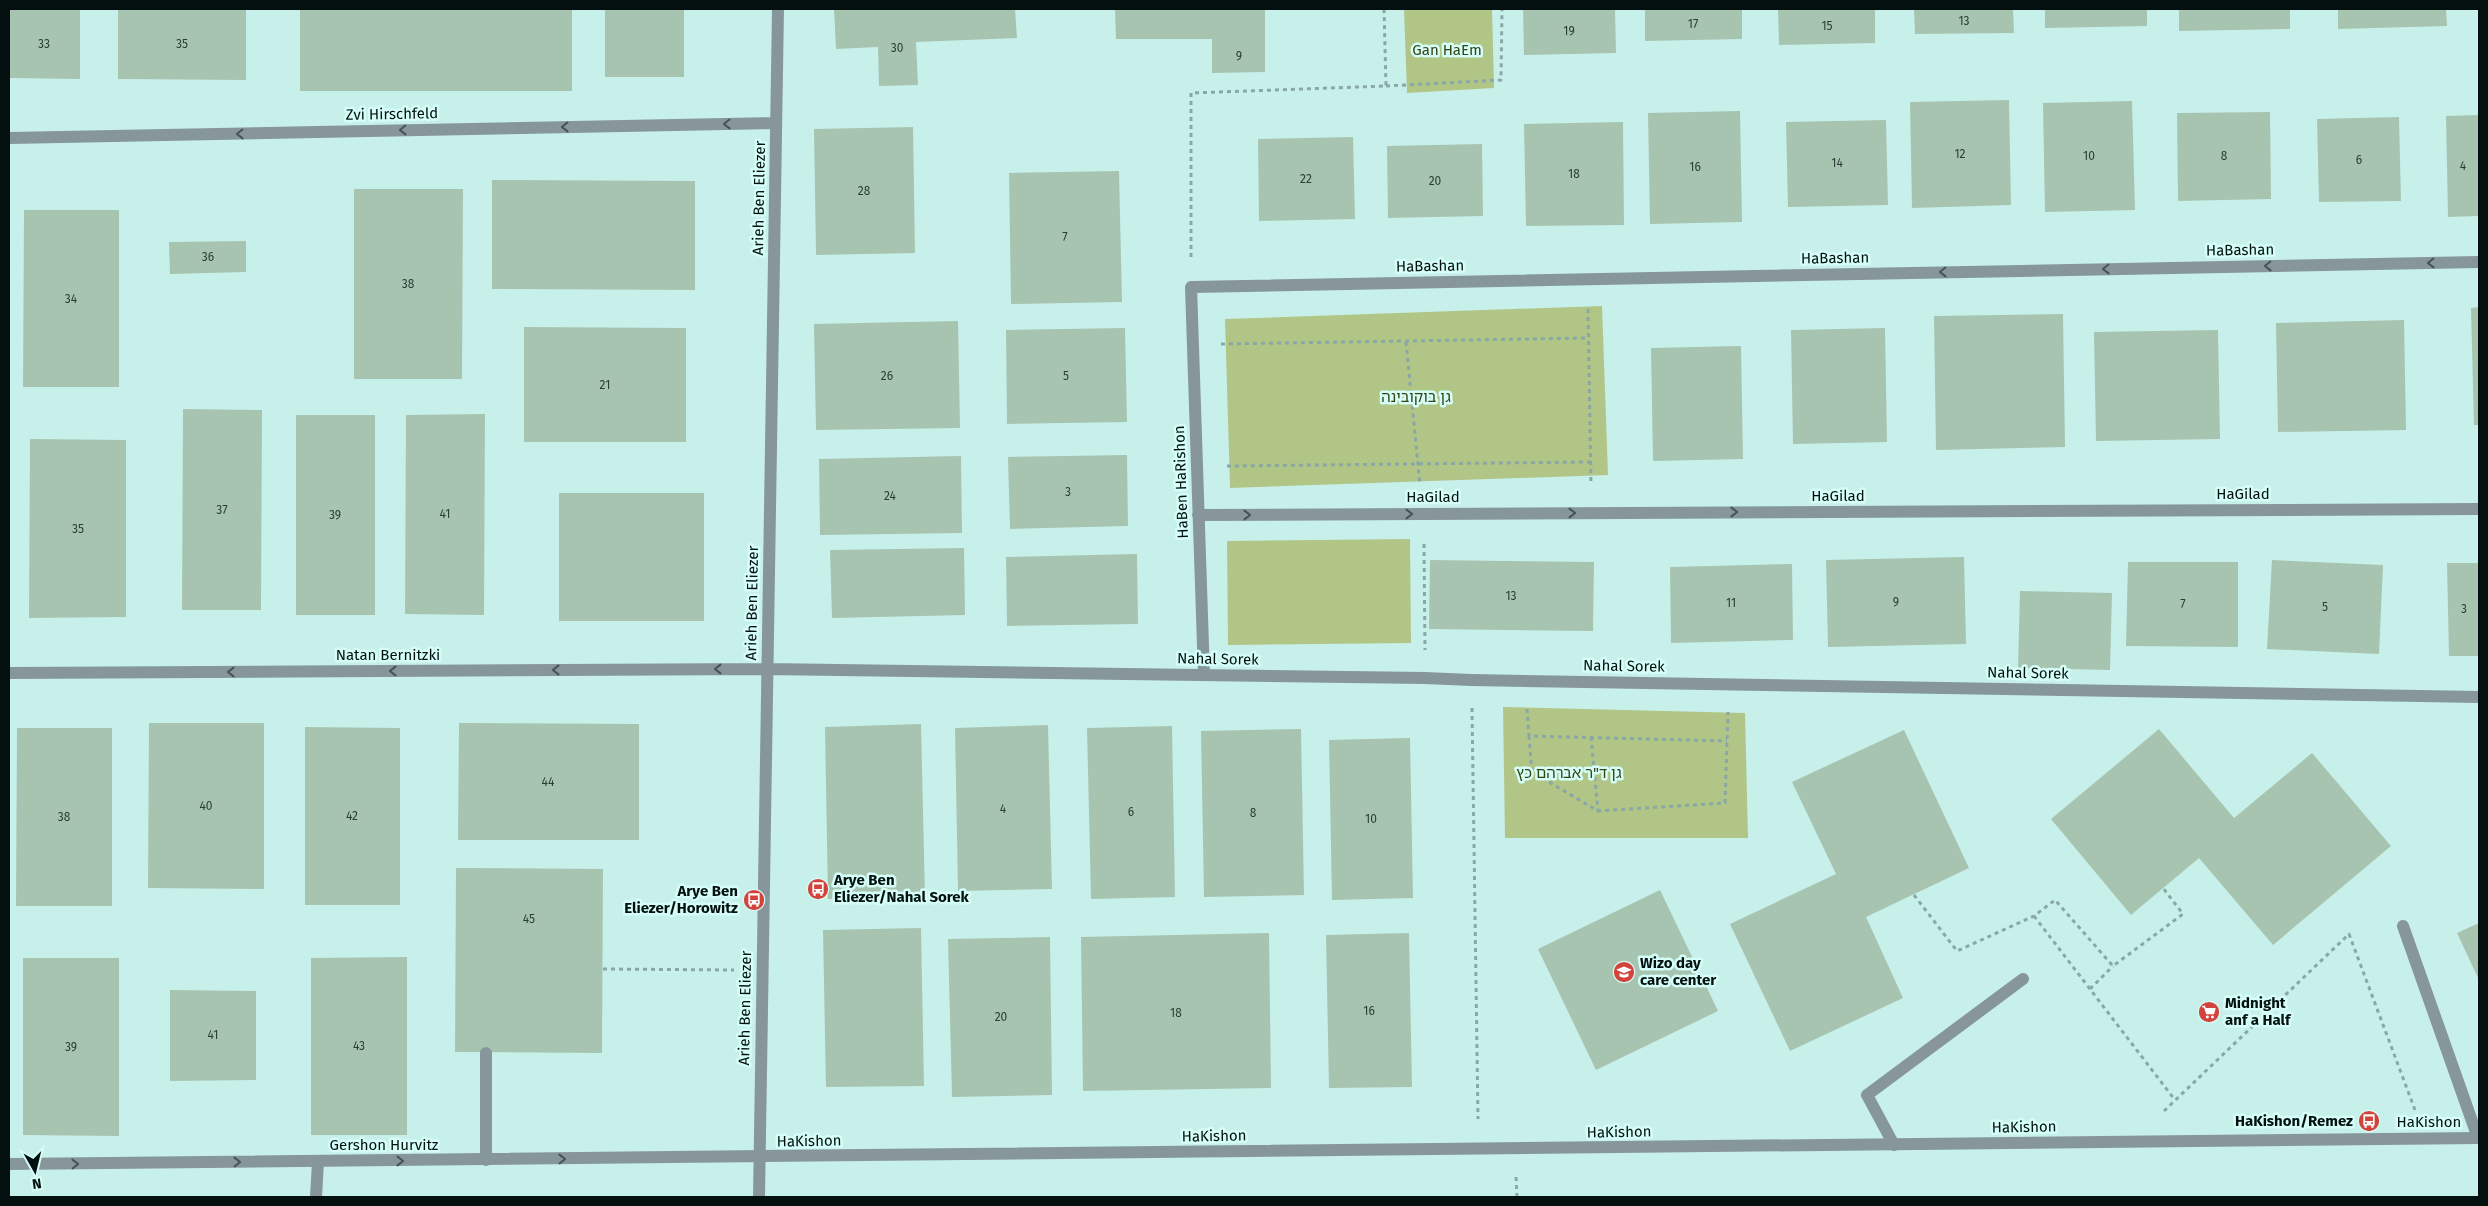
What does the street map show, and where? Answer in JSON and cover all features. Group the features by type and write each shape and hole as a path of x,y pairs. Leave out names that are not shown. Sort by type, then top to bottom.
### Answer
{"street":[{"name":"Arieh Ben Eliezer","path":"759,1197 778,9"},
{"name":"Zvi Hirschfeld","path":"9,138 776,123"},
{"name":"HaBashan","path":"1191,287 2479,262"},
{"name":"HaBen HaRishon","path":"1191,287 1204,676"},
{"name":"HaGilad","path":"1198,515 2479,509"},
{"name":"Natan Bernitzki","path":"9,673 767,669"},
{"name":"Nahal Sorek","path":"767,669 1425,678 2479,697"},
{"path":"2403,926 2479,1138"},
{"path":"1894,1145 1867,1096 2023,979"},
{"path":"486,1053 486,1160"},
{"name":"HaKishon","path":"759,1158 2479,1138"},
{"name":"Gershon Hurvitz","path":"9,1164 759,1158"},
{"path":"316,1197 318,1162"}],"path":[{"path":"1384,9 1386,86"},
{"path":"1191,287 1191,93 1501,80 1502,9"},
{"path":"1587,280 1592,513"},
{"path":"1193,345 1588,338"},
{"path":"1406,342 1424,514"},
{"path":"1196,466 1418,466 1590,462"},
{"path":"1424,540 1425,678"},
{"path":"1472,680 1479,1149"},
{"path":"1525,681 1532,772 1598,811 1725,803 1729,684"},
{"path":"1529,736 1727,741"},
{"path":"1591,738 1598,811"},
{"path":"2090,989 2113,966 2183,914 2163,888"},
{"path":"1914,895 1957,951 2034,916 2055,900 2113,966"},
{"path":"2034,916 2175,1100"},
{"path":"2130,1142 2349,934 2425,1138"},
{"path":"603,969 762,970"}],"green space":[{"name":"Gan HaEm","path":"1404,9 1492,9 1494,88 1407,93"},
{"name":"גן בוקובינה","path":"1602,306 1608,475 1230,488 1225,319"},
{"path":"1410,539 1411,643 1228,645 1227,541"},
{"name":"גן ד\"ר אברהם כץ","path":"1503,707 1745,713 1748,838 1505,838"}],"building":[{"path":"9,9 80,9 80,79 9,78"},
{"path":"118,9 246,9 246,80 118,79"},
{"path":"300,9 572,9 572,91 300,91"},
{"path":"605,9 684,9 684,77 605,77"},
{"path":"834,9 1015,9 1017,38 916,42 918,85 879,86 878,47 836,49"},
{"path":"1115,9 1265,9 1265,72 1212,73 1212,39 1116,39"},
{"path":"1523,9 1615,9 1616,53 1524,55"},
{"path":"1645,9 1742,9 1742,39 1645,41"},
{"path":"1778,9 1875,9 1875,43 1779,45"},
{"path":"1914,9 2013,9 2014,33 1915,34"},
{"path":"2045,9 2147,9 2147,26 2045,28"},
{"path":"2179,9 2290,9 2290,29 2179,31"},
{"path":"2338,9 2446,9 2447,26 2338,29"},
{"path":"2009,100 2011,205 1912,208 1910,102"},
{"path":"2132,101 2135,210 2045,212 2043,103"},
{"path":"1740,111 1742,222 1650,224 1648,113"},
{"path":"2270,112 2271,199 2178,201 2177,113"},
{"path":"2479,115 2479,216 2448,217 2446,116"},
{"path":"2399,117 2401,201 2319,202 2317,119"},
{"path":"1886,120 1888,205 1788,207 1786,122"},
{"path":"1623,122 1624,225 1526,226 1524,124"},
{"path":"913,127 915,253 816,255 814,129"},
{"path":"1353,137 1355,219 1259,221 1258,139"},
{"path":"1482,144 1483,216 1388,218 1387,146"},
{"path":"1119,171 1122,302 1011,304 1009,173"},
{"path":"492,180 695,181 695,290 492,289"},
{"path":"354,189 463,189 462,379 354,379"},
{"path":"24,210 119,210 119,387 23,387"},
{"path":"246,241 246,272 170,274 169,242"},
{"path":"2479,307 2479,425 2474,425 2471,308"},
{"path":"2063,314 2065,447 1936,450 1934,316"},
{"path":"2404,320 2406,430 2278,432 2276,323"},
{"path":"958,321 960,428 816,430 814,324"},
{"path":"524,327 686,328 686,442 524,442"},
{"path":"1125,328 1127,422 1007,424 1006,330"},
{"path":"1885,328 1887,442 1793,444 1791,330"},
{"path":"2218,330 2220,439 2096,441 2094,332"},
{"path":"1741,346 1743,459 1653,461 1651,348"},
{"path":"183,409 262,410 261,610 182,610"},
{"path":"485,414 484,615 405,614 406,415"},
{"path":"296,415 375,415 375,615 296,615"},
{"path":"30,439 126,440 126,617 29,618"},
{"path":"1127,455 1128,526 1010,529 1008,457"},
{"path":"961,456 962,533 820,535 819,459"},
{"path":"559,493 704,493 704,621 559,621"},
{"path":"964,548 965,615 832,618 830,550"},
{"path":"1137,554 1138,624 1007,626 1006,557"},
{"path":"1964,557 1966,644 1828,647 1826,560"},
{"path":"1430,560 1594,562 1593,631 1429,629"},
{"path":"2272,560 2383,565 2379,654 2267,649"},
{"path":"2128,562 2238,562 2238,647 2126,646"},
{"path":"2447,563 2479,563 2479,656 2449,656"},
{"path":"1792,564 1793,640 1671,643 1670,567"},
{"path":"2020,591 2112,593 2110,670 2018,668"},
{"path":"149,723 264,723 264,889 148,888"},
{"path":"459,723 639,724 639,840 458,840"},
{"path":"921,724 925,898 828,899 825,727"},
{"path":"1048,725 1052,889 958,891 955,728"},
{"path":"1172,726 1175,897 1091,899 1087,728"},
{"path":"305,727 400,728 400,905 305,905"},
{"path":"17,728 112,728 112,906 16,906"},
{"path":"1301,729 1304,895 1204,897 1201,731"},
{"path":"2159,729 2234,818 2312,753 2391,846 2273,945 2199,858 2131,915 2051,819"},
{"path":"1904,730 1969,868 1866,917 1903,998 1790,1051 1730,924 1836,874 1792,782"},
{"path":"1410,738 1413,898 1332,900 1329,740"},
{"path":"456,868 603,869 602,1053 455,1052"},
{"path":"1660,890 1718,1011 1596,1070 1538,949"},
{"path":"2479,923 2479,980 2457,933"},
{"path":"921,928 924,1086 826,1087 823,930"},
{"path":"1269,933 1271,1088 1083,1091 1081,937"},
{"path":"1409,933 1412,1087 1329,1088 1326,935"},
{"path":"1050,937 1052,1095 952,1097 948,939"},
{"path":"407,957 407,1135 311,1135 311,958"},
{"path":"23,958 119,958 119,1136 23,1135"},
{"path":"170,990 256,991 256,1080 170,1081"}],"place":[{"name":"Arye Ben Eliezer/Nahal Sorek","path":"818,889"},
{"name":"Arye Ben Eliezer/Horowitz","path":"754,900"},
{"name":"Wizo day care center","path":"1624,972"},
{"name":"Midnight anf a Half","path":"2209,1012"},
{"name":"HaKishon/Remez","path":"2369,1121"}]}
